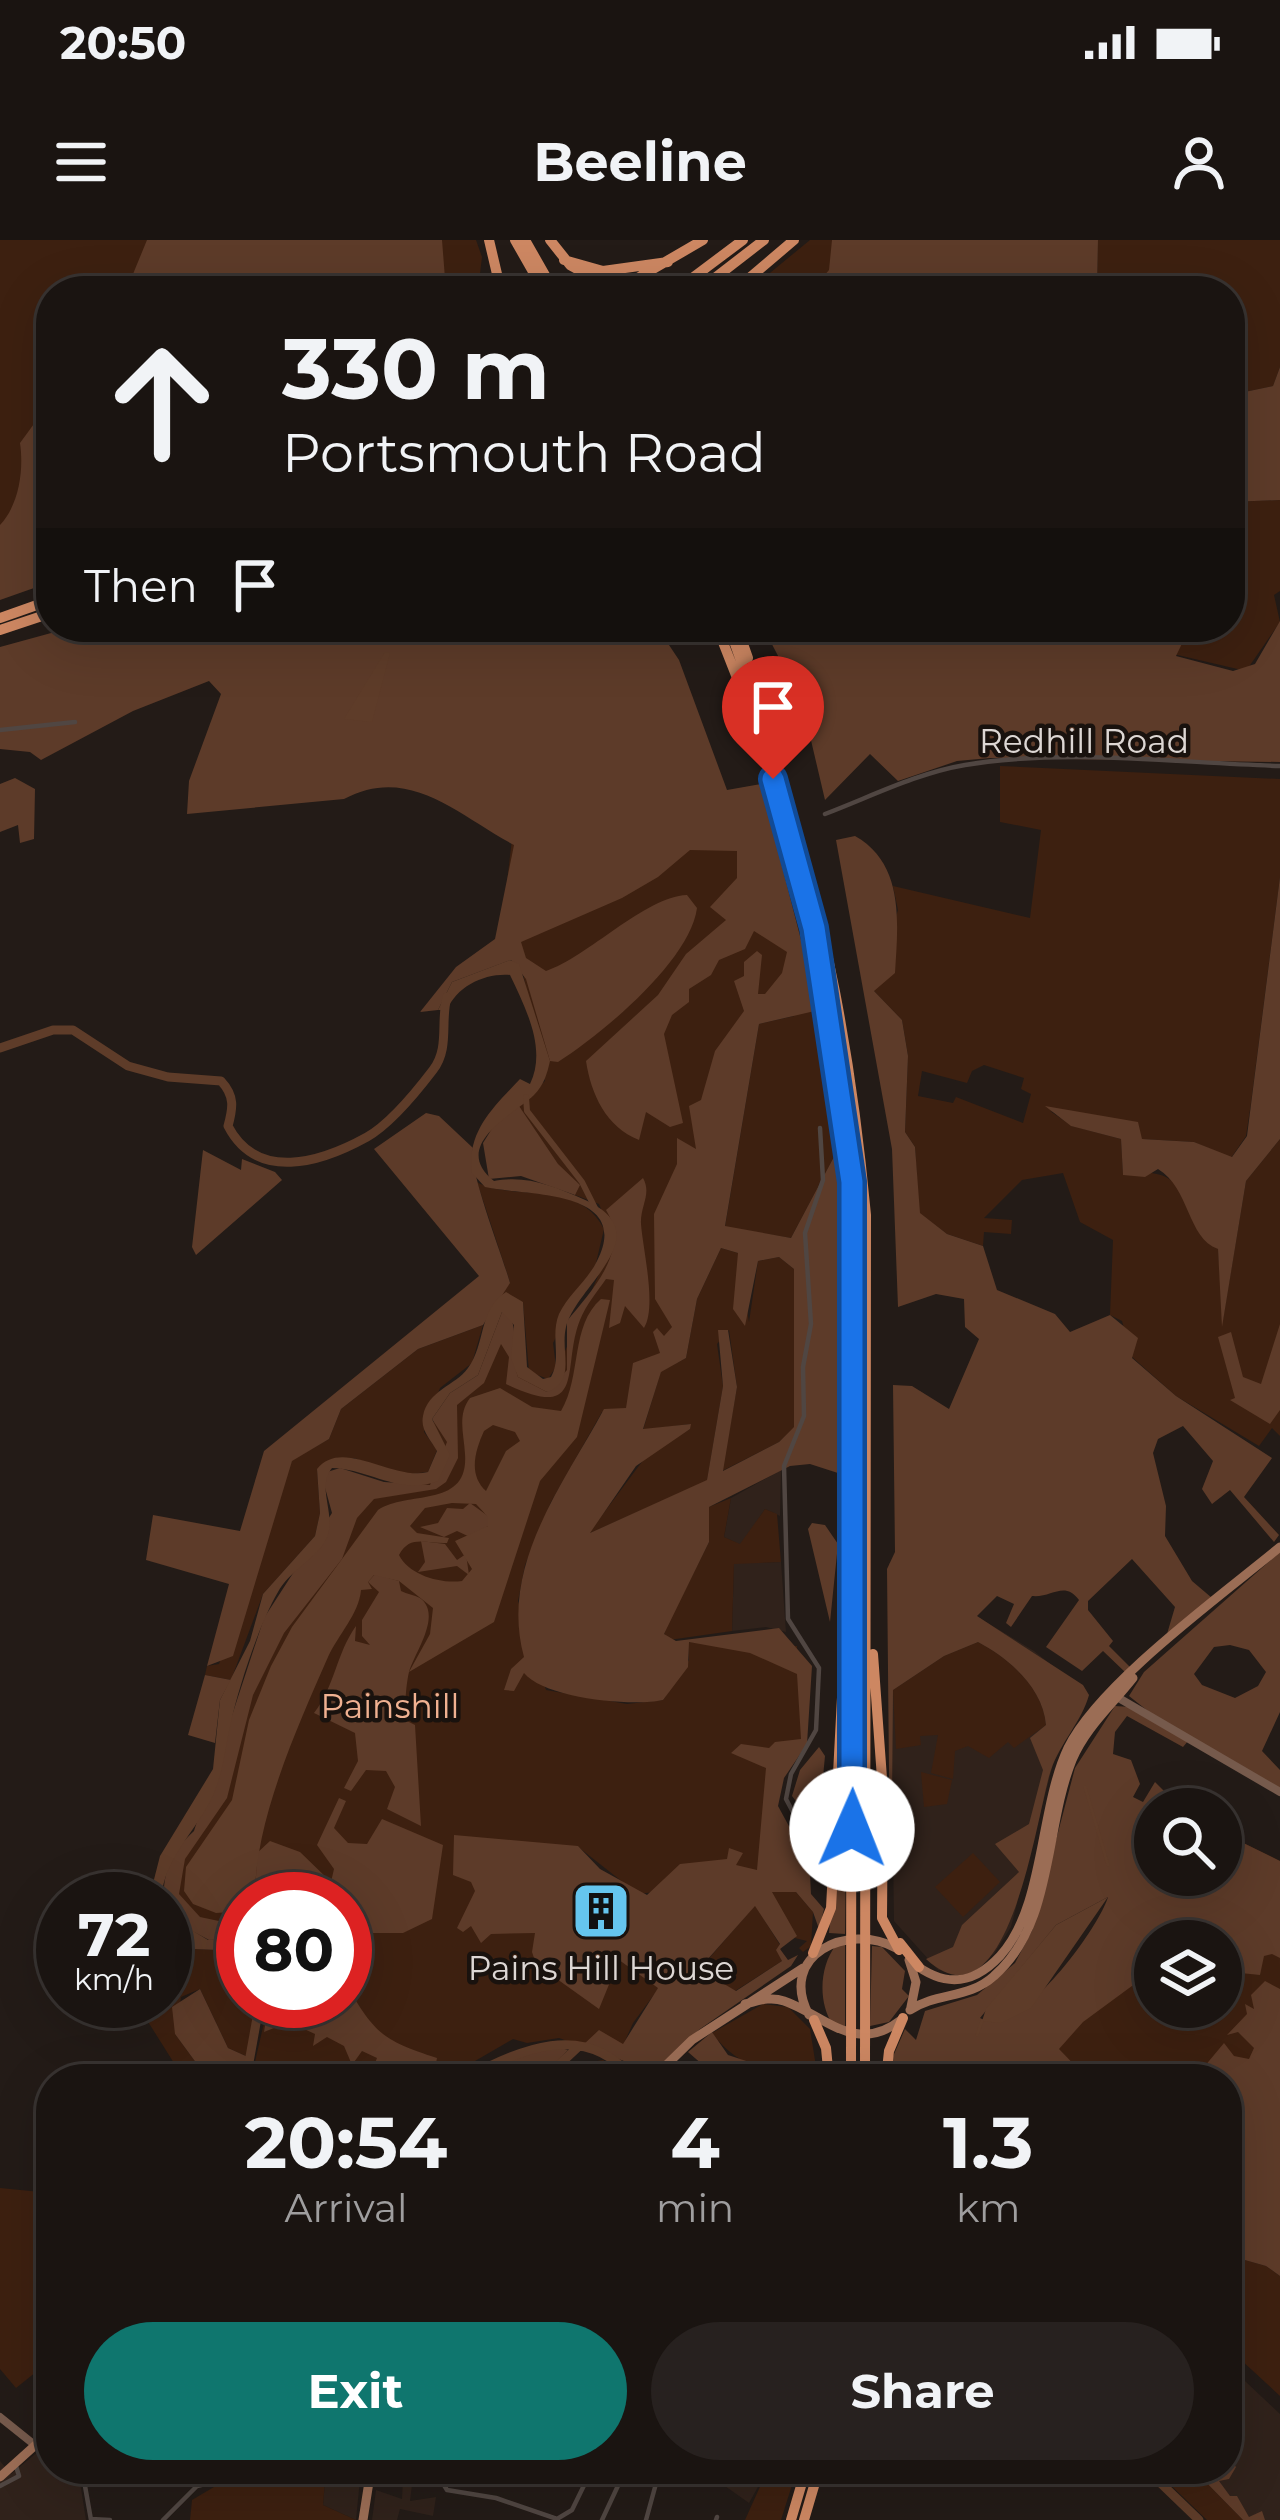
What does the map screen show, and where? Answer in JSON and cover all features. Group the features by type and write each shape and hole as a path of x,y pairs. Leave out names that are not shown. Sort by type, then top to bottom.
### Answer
{"highway":[{"path":"489,240 497,276"},
{"path":"515,240 535,276"},
{"path":"525,240 545,276"},
{"path":"550,240 564,260 591,276"},
{"path":"642,276 703,240"},
{"path":"695,276 743,240"},
{"path":"717,276 764,240"},
{"path":"752,276 794,240"},
{"path":"564,260 603,271 668,262"},
{"path":"0,618 36,605"},
{"path":"0,630 36,618"},
{"path":"723,642 759,734 788,829 814,928 844,1100 855,1248 850,2064"},
{"path":"740,642 754,674 753,692 812,878 856,1095 868,1264 865,2064"},
{"path":"813,1953 830,1917 853,1570"},
{"path":"867,1586 884,1792 883,1926 898,1950"},
{"path":"884,1883 889,1926 914,1963"},
{"path":"888,2064 891,2044 906,2014"},
{"path":"811,2017 826,2048 828,2064"},
{"path":"791,2520 802,2484"},
{"path":"804,2520 815,2484"}],"main road":[{"path":"745,2004 777,1999 838,2031 876,2031 929,1998 979,1987 1015,1953 1033,1916 1070,1765 1139,1668 1280,1547"},
{"path":"1116,1698 1280,1792"},
{"path":"669,2064 745,2004 803,1968 813,1953 836,1941 876,1941 898,1950 941,1981 959,1982 999,1958 1024,1912 1067,1750 1116,1698"},
{"path":"906,2014 916,1982 914,1963"},
{"path":"803,1968 800,1993 811,2017"},
{"path":"0,2417 36,2446 0,2477"},
{"path":"19,2464 23,2437"},
{"path":"363,2520 371,2484"}],"street":[{"path":"0,730 75,722"},
{"name":"Redhill Road","path":"825,814 944,770 978,764 1048,759 1280,766"},
{"path":"820,1128 823,1180 805,1233 811,1324 803,1367 804,1416 784,1466 788,1619 819,1668 816,1730 791,1774 786,1799 794,1814 815,1820 835,1845"},
{"path":"815,1820 836,1802"},
{"path":"0,2486 19,2476 19,2464"},
{"path":"85,2484 91,2519 110,2520"},
{"path":"163,2520 210,2484"},
{"path":"444,2484 448,2490 503,2500 556,2519 572,2510 585,2484"},
{"path":"616,2520 603,2517 619,2484"},
{"path":"646,2520 655,2484"}],"shaded area":[{"path":"385,652 390,653 372,722 344,719"},
{"path":"510,960 519,964 550,1061 537,1091 482,1143 482,1168 494,1181 529,1181 583,1199 606,1213 616,1228 615,1244 566,1327 565,1373 556,1387 547,1392 518,1377 511,1358 514,1325 502,1312 478,1375 450,1393 432,1419 450,1455 438,1481 398,1484 332,1468 326,1486 327,1536 271,1605 239,1691 214,1793 168,1872 156,1872 160,1856 213,1769 220,1700 250,1641 263,1594 315,1536 320,1513 317,1469 340,1457 399,1471 428,1472 437,1451 423,1426 426,1407 474,1359 497,1299 506,1292 523,1302 527,1367 543,1379 551,1377 559,1314 597,1261 604,1237 600,1220 588,1208 547,1195 485,1187 472,1173 473,1144 484,1120 520,1079 530,1084 535,1043 510,975 473,983 447,1010 438,1010 452,982"},
{"path":"601,1299 610,1300 577,1437 540,1481 494,1622 409,1672 430,1634 433,1608 399,1581 374,1575 368,1582 372,1589 361,1590 303,1714 269,1807 257,1872 216,1872 216,1913 193,1904 192,1872 186,1872 186,1867 232,1800 249,1720 292,1627 378,1510 447,1491 457,1483 464,1471 462,1418 470,1398 500,1388 532,1407 561,1411 585,1323","holes":["493,1425 515,1432 520,1441 506,1451 486,1491 477,1478 475,1462 484,1431","476,1504 488,1517 488,1526 455,1541 472,1569 462,1581 426,1577 404,1562 399,1555 408,1544 447,1543 449,1538 417,1533 410,1526 425,1508"]},
{"path":"781,1470 780,1516 765,1509 741,1545 724,1537 731,1498"},
{"path":"781,1562 786,1632 766,1627 732,1631 734,1563"},
{"path":"889,1563 1034,1651 1089,1695 1053,1764 1011,1927 994,1954 967,1972 938,1970 894,1921"},
{"path":"1108,1897 1031,2008 1001,2023 982,2021 986,2009 1056,1925"},
{"path":"192,1930 208,1940 216,1939 216,1950 193,1949"},
{"path":"1242,2378 1280,2414 1280,2520 1244,2520 1208,2484 1242,2484"},
{"path":"36,2453 36,2484 80,2484 86,2520 0,2520 0,2461 11,2474"},
{"path":"325,2484 360,2484 356,2520 323,2505"},
{"path":"403,2484 412,2484 410,2501 436,2497 433,2516 400,2509 397,2520 372,2520 376,2490 402,2499"},
{"path":"722,2484 760,2484 749,2503"}],"green space":[{"path":"0,240 476,240 482,257 480,276 36,276 36,557 0,561"},
{"path":"147,240 442,240 445,276 132,276"},
{"path":"810,240 1012,240 1020,276 766,276"},
{"path":"832,240 1098,240 1097,276 824,276 829,270"},
{"path":"1098,240 1280,240 1280,367 1273,386 1245,392 1245,276 1097,276"},
{"path":"1280,367 1280,500 1245,501 1245,392 1273,386"},
{"path":"36,421 36,587 0,600 0,525 19,487 20,443"},
{"path":"1280,500 1280,591 1274,595 1280,622 1246,671 1122,642 1245,642 1245,501"},
{"path":"1280,621 1280,762 990,758 957,761 898,781 870,754 825,800 802,702 771,642 1183,642 1176,656 1233,671 1255,664"},
{"path":"36,637 36,642 667,642 679,660 727,790 761,784 819,1010 759,1024 725,1226 791,1238 837,1151 843,1266 841,1474 810,1464 790,1466 709,1507 709,1542 664,1634 676,1641 779,1628 812,1666 807,1744 784,1778 778,1806 790,1828 808,1836 811,1894 824,1909 819,1929 813,1912 796,1892 772,1892 797,1936 780,1949 788,1960 798,1955 791,1966 700,2029 661,2064 631,2064 583,2045 599,2030 623,2044 658,1988 619,1960 599,2009 536,1964 532,1952 535,1933 491,1934 481,1943 471,1926 463,1932 457,1928 475,1891 471,1882 453,1875 454,1835 578,1846 600,1869 647,1895 680,1864 727,1859 729,1848 743,1853 736,1865 757,1870 766,1768 731,1753 741,1744 769,1748 775,1742 801,1739 797,1674 750,1653 689,1642 688,1667 663,1700 631,1702 568,1694 534,1682 524,1673 514,1691 504,1690 511,1669 524,1657 520,1591 539,1527 604,1409 626,1408 633,1363 660,1353 653,1332 657,1328 664,1336 672,1327 655,1299 654,1214 677,1164 677,1138 696,1149 689,1106 701,1100 715,1051 744,1011 734,981 744,976 744,962 757,951 762,955 758,994 765,994 782,973 787,952 754,931 745,949 719,960 711,975 689,989 689,1002 672,1015 664,1034 683,1123 670,1127 646,1112 639,1140 627,1134 602,1108 586,1061 658,995 686,954 726,920 710,907 737,878 737,851 690,850 658,877 622,898 521,942 526,958 546,971 670,898 687,895 697,908 691,929 662,973 576,1050 558,1062 550,1061 526,979 511,960 452,982 438,1010 420,1012 456,967 495,939 514,845 453,808 412,790 390,787 344,799 187,814 189,781 221,694 209,681 133,711 41,760 30,752 0,749 0,647","holes":["721,1248 738,1253 733,1309 745,1326 758,1261 779,1257 794,1269 794,1427 779,1442 723,1471 737,1387 728,1330 718,1330 723,1386 707,1480 590,1533 636,1466 690,1429 691,1424 643,1429 661,1372 686,1358 697,1299","755,1906 780,1944 776,1950 782,1961 736,1991 699,1969"]},
{"path":"1000,766 1280,779 1280,877 1251,1103 1246,1136 1231,1158 1194,1142 1142,1139 1050,1111 1072,1126 1121,1139 1123,1174 1164,1176 1175,1184 1204,1235 1218,1249 1223,1319 1246,1181 1280,1139 1280,1436 1272,1428 1259,1446 1176,1396 1132,1357 1122,1321 1110,1315 1113,1240 1080,1222 1063,1173 1022,1180 984,1218 1012,1220 1011,1234 984,1232 983,1246 947,1234 919,1213 915,1147 905,1132 908,1056 902,1020 874,991 898,910 893,886 1030,918 1041,830 1000,822","holes":["984,1065 1024,1078 1021,1089 1031,1094 1023,1123 956,1097 953,1103 918,1096 922,1071 967,1083 972,1071"]},
{"path":"15,778 35,789 34,839 20,843 18,825 0,832 0,784"},
{"name":"Painshill","path":"745,827 819,1010 837,1151 791,1238 725,1227 759,1024 794,1016 746,1017 709,1239 640,1422 602,1412 551,1502 525,1565 518,1601 546,1690 627,1704 663,1700 689,1660 688,1642 797,1646 803,1747 776,1756 761,1879 638,1894 577,1846 507,1888 519,1913 601,2001 619,1960 659,1988 633,2023 617,2059 559,2038 527,2043 513,2039 470,2064 254,2064 263,2028 372,2028 372,1872 216,1872 216,1930 192,1922 192,1872 174,1872 194,1831 229,1729 332,1513 404,1487 448,1463 432,1424 478,1375 502,1312 512,1358 547,1392 614,1240 599,1204 575,1195 488,1131 545,1081 506,890 512,839"},
{"path":"855,836 883,862 895,897 895,973 874,991 902,1020 908,1056 905,1132 915,1147 920,1213 947,1234 983,1246 997,1290 1055,1314 1070,1332 1110,1315 1138,1338 1132,1358 1176,1396 1272,1458 1244,1497 1279,1535 1274,1542 1230,1490 1212,1504 1202,1489 1213,1461 1183,1426 1158,1439 1153,1453 1166,1506 1165,1536 1192,1581 1212,1598 1167,1634 1175,1607 1132,1559 1088,1601 1088,1610 1113,1641 1109,1646 1130,1667 1125,1672 1103,1651 1082,1671 1046,1647 1079,1600 1068,1591 1032,1596 1011,1627 1006,1623 1014,1604 997,1596 977,1616 1083,1685 1089,1695 1051,1770 1015,1909 999,1944 979,1968 955,1975 926,1959 953,1947 962,1925 1019,1872 995,1844 1029,1824 1043,1770 1030,1738 1046,1725 1039,1699 1023,1676 978,1642 944,1656 893,1690 892,1803 899,1858 890,1873 887,1569 895,1552 893,1385 912,1386 949,1409 979,1339 965,1327 964,1299 936,1294 898,1307 892,1149 836,840"},
{"path":"1280,877 1280,1139 1246,1181 1222,1327 1218,1249 1200,1235 1177,1188 1158,1169 1145,1177 1123,1175 1121,1139 1071,1126 1045,1106 1138,1122 1142,1139 1194,1142 1232,1157 1247,1136"},
{"path":"519,1106 558,1164 580,1185 575,1195 521,1176 489,1179 483,1143 498,1119"},
{"path":"426,1113 439,1116 473,1148 480,1192 510,1283 483,1325 418,1349 341,1409 329,1439 292,1461 233,1656 207,1666 229,1584 146,1560 153,1515 240,1531 264,1451 479,1276 374,1149"},
{"path":"203,1150 241,1170 242,1159 275,1172 282,1180 196,1255 192,1247"},
{"path":"643,1178 641,1224 649,1293 644,1328 625,1306 620,1323 609,1328 614,1280 606,1279 580,1320 567,1384 549,1397 506,1384 509,1357 501,1344 484,1383 457,1405 458,1458 446,1482 436,1489 374,1499 357,1518 342,1559 284,1633 253,1695 227,1798 185,1859 183,1872 167,1872 194,1831 264,1618 332,1513 324,1484 327,1472 340,1468 384,1482 430,1485 447,1442 432,1419 450,1393 478,1375 502,1312 509,1313 512,1321 518,1377 547,1392 567,1370 567,1321 596,1284 611,1255 614,1240 606,1210"},
{"path":"477,1182 562,1197 593,1213 604,1229 596,1263 553,1343 556,1367 548,1379 529,1372 523,1302 494,1300 510,1282"},
{"path":"721,1248 738,1253 749,1322 758,1261 779,1257 794,1269 794,1428 779,1442 722,1471 737,1387 729,1330 717,1344 723,1386 707,1481 588,1534 647,1455 690,1429 690,1424 643,1430 661,1371 686,1358 697,1299"},
{"path":"1280,1324 1280,1410 1270,1424 1230,1400 1235,1398 1218,1337 1231,1332 1243,1377 1261,1384"},
{"path":"483,1325 472,1363 440,1388 424,1432 437,1450 428,1472 401,1475 354,1458 317,1469 320,1513 315,1536 263,1594 231,1680 205,1675 207,1666 219,1664 292,1460 329,1439 341,1409 418,1349"},
{"path":"731,1498 724,1537 740,1544 765,1509 777,1514 781,1562 734,1564 732,1631 669,1640 664,1634 667,1626 709,1542 709,1507"},
{"path":"470,1503 488,1516 488,1526 472,1538 457,1531 444,1537 420,1527 438,1523 447,1508 463,1509"},
{"path":"812,1523 825,1525 838,1544 830,1622 808,1529"},
{"path":"421,1541 445,1544 457,1560 466,1554 469,1575 457,1566 418,1572 425,1562"},
{"path":"1280,1552 1280,1712 1262,1751 1280,1770 1280,1789 1158,1719 1129,1696 1144,1672","holes":["1214,1647 1249,1650 1266,1672 1258,1686 1235,1698 1202,1685 1194,1674"]},
{"path":"375,1574 399,1581 401,1591 420,1598 429,1614 406,1696 407,1721 415,1725 421,1826 387,1809 395,1787 386,1771 366,1770 351,1791 344,1788 358,1761 355,1733 314,1713 356,1626 355,1641 370,1645 362,1636 362,1620 379,1592 368,1582"},
{"path":"978,1642 1023,1676 1039,1699 1046,1725 1014,1748 1008,1742 989,1758 968,1746 955,1751 953,1779 931,1773 938,1735 920,1736 921,1745 896,1749 893,1690 944,1656"},
{"path":"205,1675 231,1680 220,1700 215,1743 188,1735"},
{"path":"1115,1706 1131,1707 1188,1741 1183,1747 1127,1716 1115,1732 1113,1754 1131,1760 1140,1784 1133,1797 1134,1896 1242,1896 1242,1842 1280,1861 1280,1958 1264,1956 1260,1975 1242,1973 1242,1920 1134,1920 1134,1984 1083,2022 1059,2049 1073,2064 891,2064 905,2029 916,2040 925,2011 977,1995 1015,1963 1032,1931 1075,1768","holes":["1108,1897 1074,1955 1015,2013 996,2020 980,2018 1056,1925"]},
{"path":"819,1747 825,1756 821,1798 815,1793 802,1809 792,1796 800,1770"},
{"path":"843,1756 847,1756 845,1934 829,1933"},
{"path":"921,1772 952,1780 947,1804 924,1807"},
{"path":"339,1798 346,1801 334,1828 348,1843 367,1844 382,1819 443,1845 432,1919 403,1933 372,1933 372,1872 333,1872 317,1845"},
{"path":"270,1841 300,1852 321,1872 256,1872 257,1853"},
{"path":"1242,1842 1280,1861 1280,2184 1242,2109 1242,2064 1001,2064 1134,1950 1134,2028 1242,2028 1242,1920 1169,1920 1197,1896 1242,1896"},
{"path":"973,1853 1000,1882 963,1917 935,1887"},
{"path":"771,1892 796,1892 813,1912 811,1946 803,1952 799,1948 807,1941 795,1938"},
{"path":"755,1905 780,1945 782,1961 735,1991 699,1970"},
{"path":"192,1908 200,1917 216,1920 216,1940 192,1931"},
{"path":"836,1945 845,1945 845,2026 833,2025 823,1996 826,1964"},
{"path":"872,1946 882,1947 905,1971 902,1989 909,1996 889,2022 870,2026"},
{"path":"192,1948 216,1950 216,2023 200,1989 192,1992"},
{"path":"1265,1981 1280,1989 1280,2276 1242,2259 1242,2064 1206,2064 1224,2043 1234,2056 1249,2059 1254,2048 1238,2032 1227,2035 1242,2028 1245,2004 1254,2009 1251,1995"},
{"path":"200,1989 228,2048 248,2057 246,2064 197,2064 174,2028 192,2028 192,1994"},
{"path":"763,2004 788,2007 810,2029 816,2064 749,2064 712,2033"},
{"path":"372,2022 391,2040 437,2058 436,2064 375,2064 377,2058 362,2051 352,2064 344,2046 327,2037 313,2046 315,2034 302,2028 372,2028"},
{"path":"152,2028 176,2028 175,2034 197,2064 175,2064"},
{"path":"219,2028 252,2028 248,2057 228,2048"},
{"path":"712,2032 728,2055 756,2064 702,2064 688,2052"},
{"path":"568,2050 555,2064 499,2064 522,2052"},
{"path":"0,2188 36,2192 36,2372 16,2388 0,2369"},
{"path":"1242,2259 1280,2276 1280,2396 1242,2361"},
{"path":"219,2484 325,2484 323,2505 356,2520 190,2520 192,2500"},
{"path":"761,2484 792,2484 781,2520 745,2520"},
{"path":"1170,2484 1208,2484 1243,2520 1207,2520"},
{"path":"1208,2484 1221,2484 1230,2496 1237,2496 1249,2517 1262,2511 1265,2520 1243,2520"}],"waterway":[{"path":"0,1048 53,1030 73,1030 128,1066 168,1077 221,1081 232,1102 228,1126 240,1144 272,1161 310,1160 376,1131 427,1078 443,1044 447,997"},
{"path":"526,1097 527,1111 582,1182 595,1208"},
{"path":"1085,1787 1108,1865"},
{"path":"977,2035 982,2021"},
{"path":"249,2064 255,2028"},
{"path":"495,2064 529,2050 573,2045 594,2050 617,2064"},
{"path":"560,2064 577,2048"},
{"path":"1162,2484 1199,2520"}],"place":[{"name":"Pains Hill House","path":"601,1911"}],"route":[{"path":"773,779 814,928 844,1100 852,1182 852,1829"}]}
